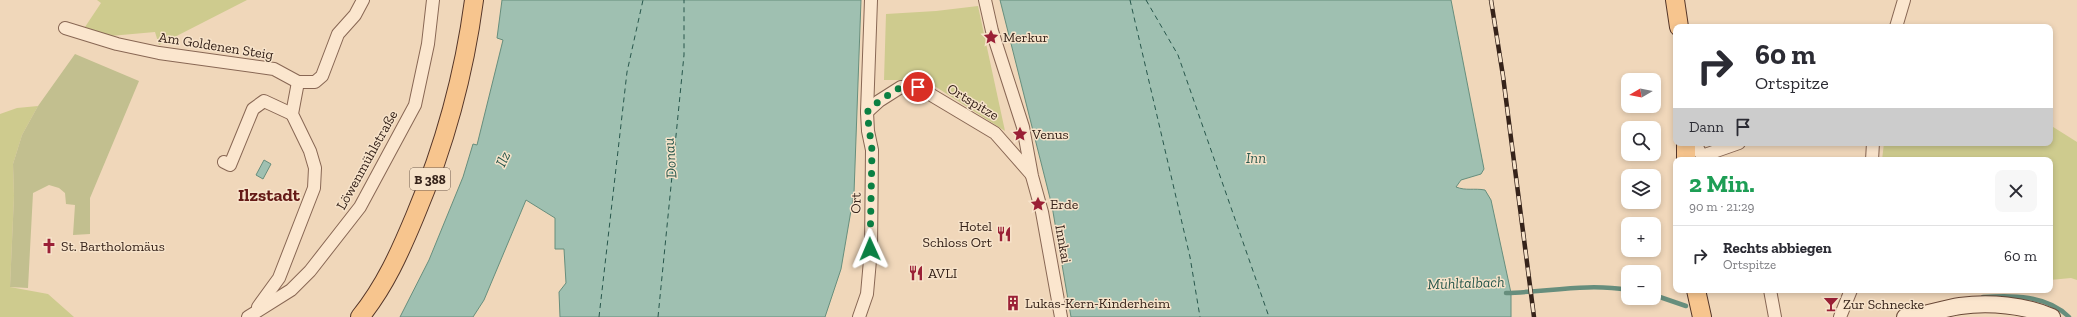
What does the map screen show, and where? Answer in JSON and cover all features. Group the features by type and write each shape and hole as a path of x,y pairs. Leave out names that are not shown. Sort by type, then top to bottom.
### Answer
{"main road":[{"name":"B 388","path":"360,317 381,288 396,262 427,187 454,105 462,75 474,0"},
{"path":"1675,0 1679,24"},
{"path":"1688,146 1696,157"},
{"path":"1697,293 1702,317"}],"street":[{"path":"250,316 279,278 314,188 315,168 310,151 292,114 298,82 315,82 322,76 338,34 355,15 363,0"},
{"name":"Löwenmühlstraße","path":"250,316 291,290 310,271 360,207 415,105 428,44 433,0"},
{"path":"867,112 871,0"},
{"name":"Ortspitze","path":"985,0 994,38 1023,127 1032,176"},
{"path":"1897,24 1904,0"},
{"name":"Am Goldenen Steig","path":"65,28 117,44 159,53 274,69 298,82"},
{"name":"Ortspitze","path":"867,112 879,101 901,87 918,87 995,133 1023,163 1032,176"},
{"path":"224,162 230,165 253,109 264,101 292,114"},
{"name":"Ort","path":"859,317 868,286 872,150 867,112"},
{"path":"1695,146 1697,157"},
{"path":"1702,157 1731,146"},
{"path":"1872,157 1873,146"},
{"name":"Innkai","path":"1032,176 1042,212 1061,317"},
{"path":"1771,293 1775,317"},
{"path":"1840,317 1850,293"},
{"path":"1905,317 1961,306 1992,305 2020,308 2052,317"}],"shaded area":[{"path":"97,0 247,0 159,45 155,32 110,36 85,27 101,3"},
{"path":"978,6 1005,131 925,80 884,80 886,14 936,11"},
{"path":"75,54 139,81 90,198 90,234 73,235 75,205 66,204 65,193 59,188 49,185 33,193 28,288 10,287 14,196 13,164 22,135 38,106"},
{"path":"38,106 22,135 13,164 14,196 10,287 48,294 74,317 0,317 0,114 17,108"},
{"path":"2053,127 2077,142 2077,280 2071,278 2053,280 2053,157 1882,157 1884,146 2053,146"}],"water":[{"path":"502,0 861,0 854,193 841,269 825,317 560,317 559,292 566,283 564,249 555,249 555,218 526,200 484,300 473,317 400,317 429,260 463,177 473,144 477,145 503,40 497,38"},
{"name":"Inn","path":"1000,0 1451,0 1484,169 1481,174 1461,180 1456,187 1463,189 1485,190 1491,200 1511,293 1511,317 1071,317 1052,206"},
{"path":"264,160 271,164 263,179 256,175"}],"waterway":[{"name":"Mühltalbach","path":"1506,293 1597,287 1621,289"},
{"name":"Mühltalbach","path":"1983,297 2006,296 2040,300 2050,304 2069,317"},
{"name":"Mühltalbach","path":"1661,297 1686,306"}],"ferry route":[{"path":"599,317 627,72 643,0"},
{"path":"658,317 684,55 684,0"},
{"path":"1130,0 1190,257 1200,317"},
{"path":"1146,0 1178,55 1269,317"}],"railway":[{"path":"1491,0 1503,76 1534,317"}],"place":[{"name":"Merkur","path":"991,37"},
{"name":"Venus","path":"1020,134"},
{"name":"Erde","path":"1038,204"},
{"name":"Hotel Schloss Ort","path":"1004,234"},
{"name":"St. Bartholomäus","path":"49,246"},
{"name":"AVLI","path":"916,273"},
{"name":"Lukas-Kern-Kinderheim","path":"1013,303"},
{"name":"Zur Schnecke","path":"1831,304"}],"district":[{"name":"Ilzstadt","path":"269,195"}],"route":[{"path":"870,249 872,150 868,131 867,112 879,101 901,87 918,87"}],"water label":[{"name":"Donau","path":"670,158"},
{"name":"Ilz","path":"503,159"}]}
